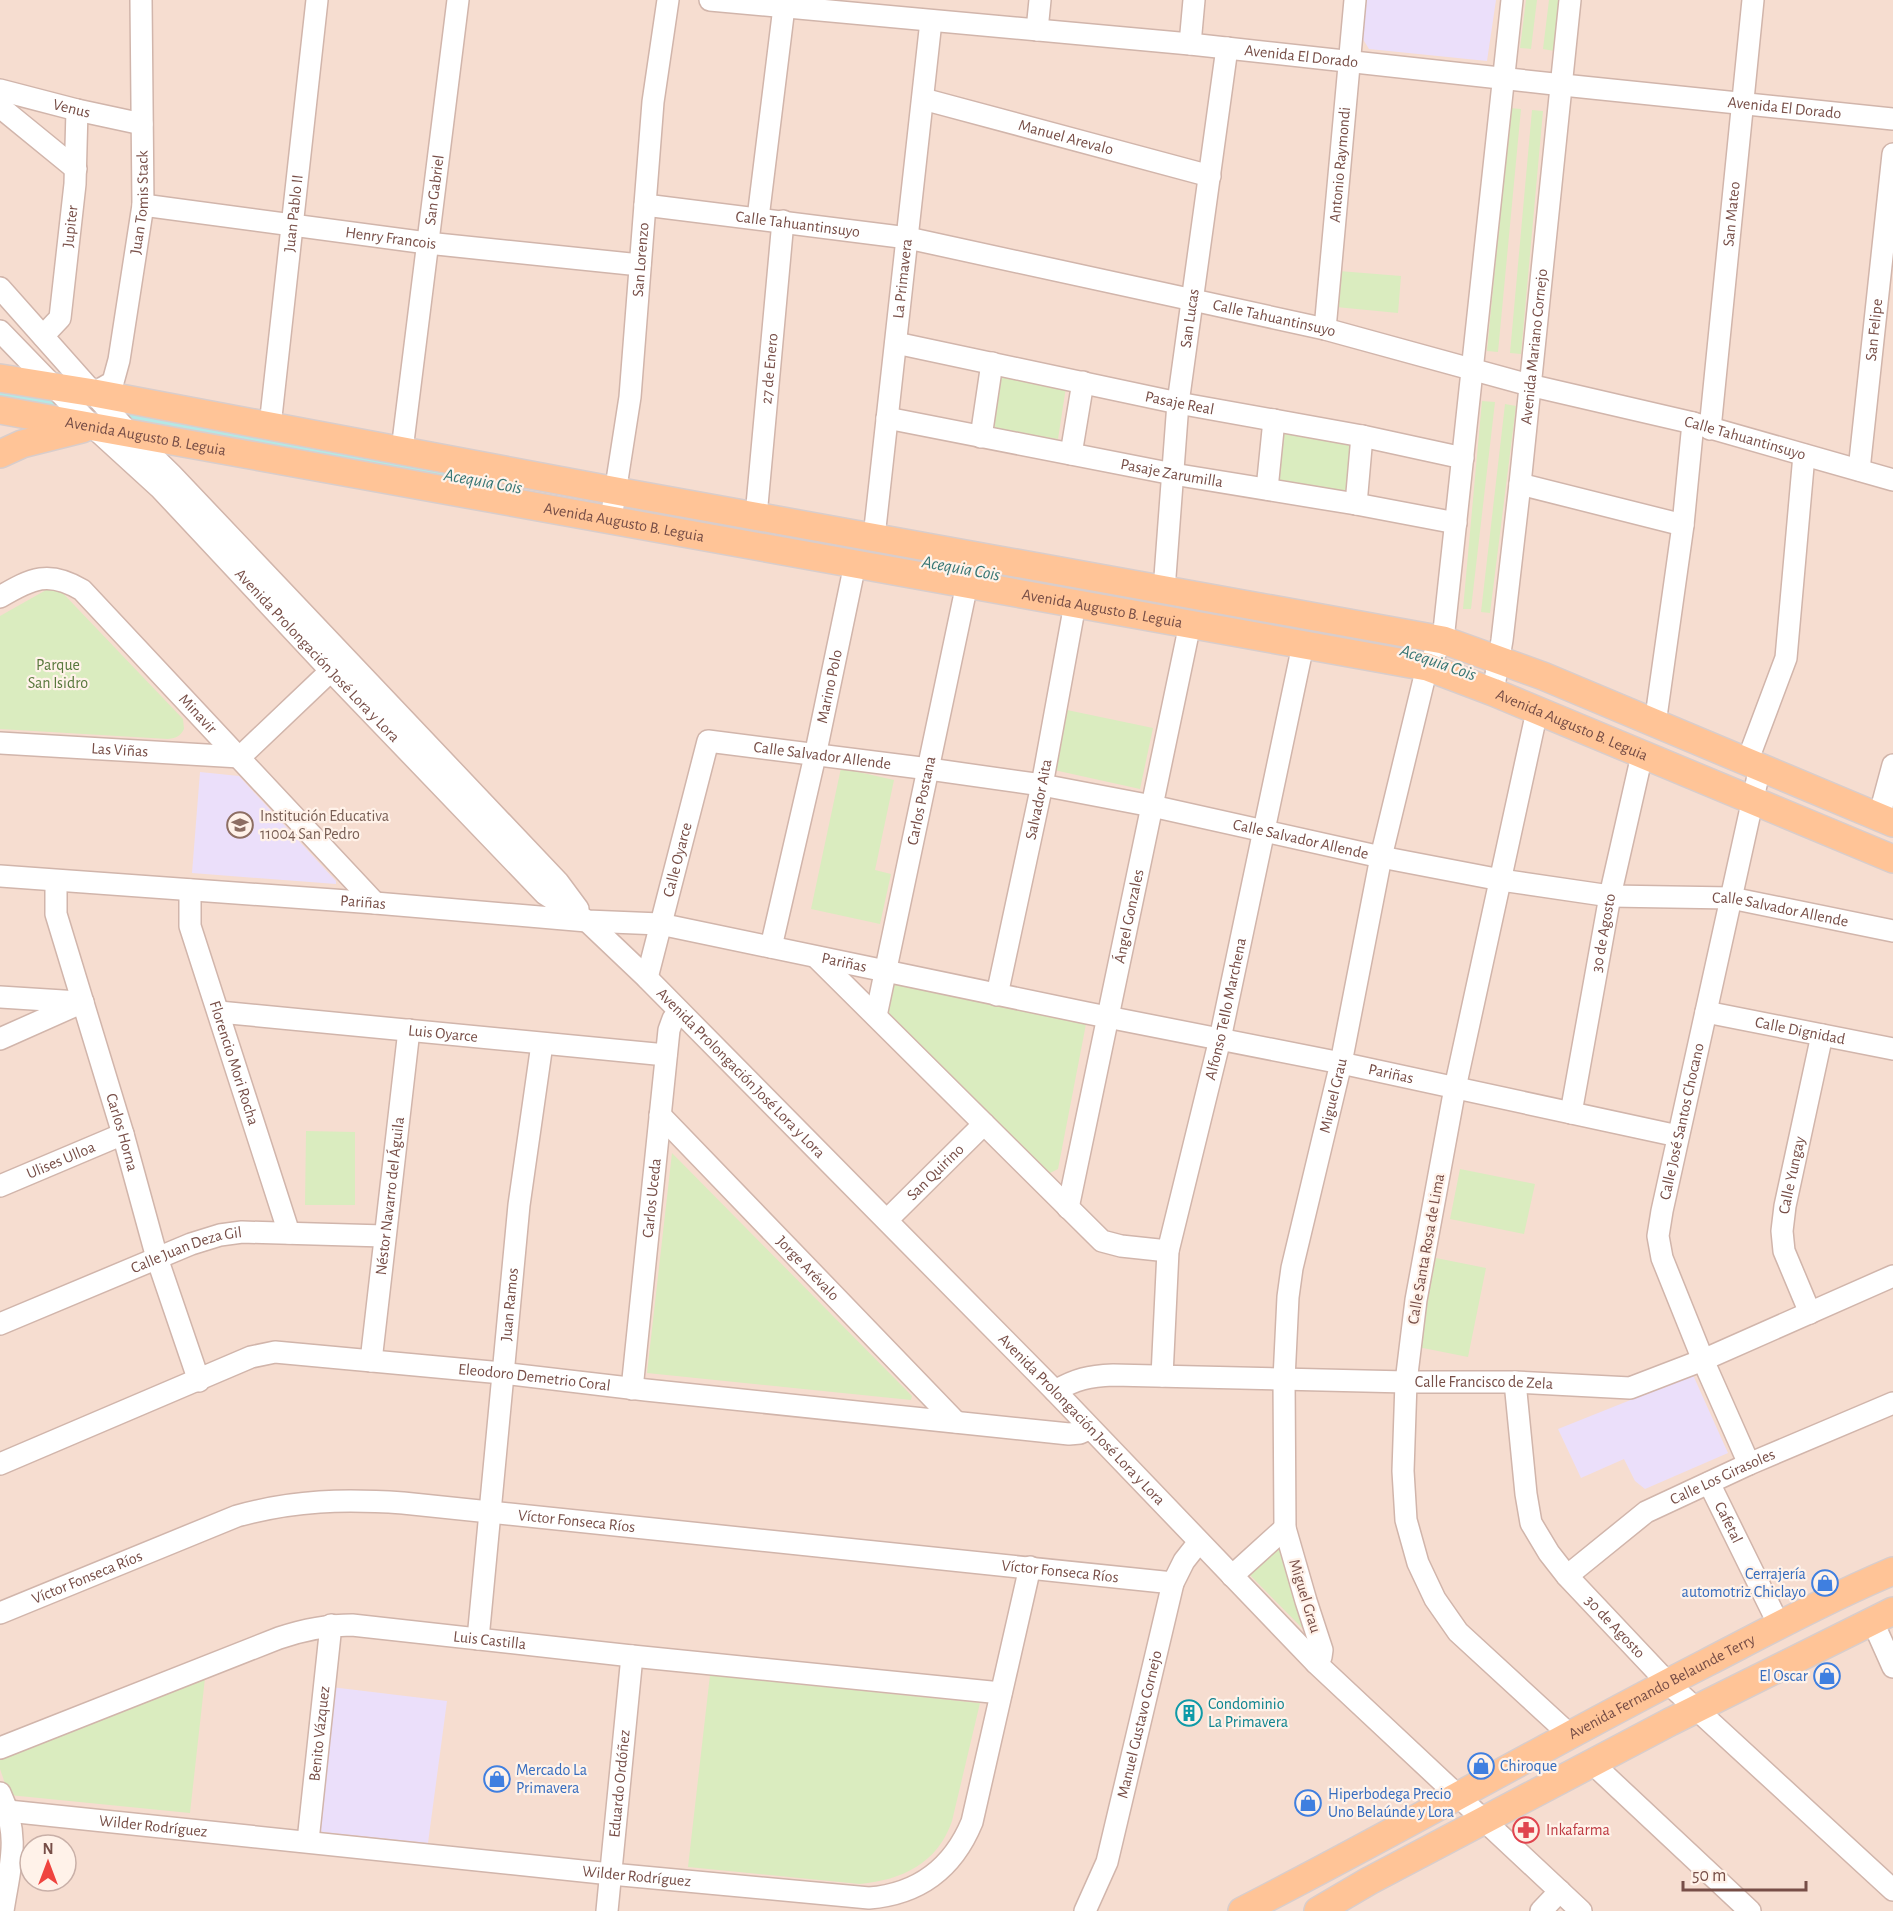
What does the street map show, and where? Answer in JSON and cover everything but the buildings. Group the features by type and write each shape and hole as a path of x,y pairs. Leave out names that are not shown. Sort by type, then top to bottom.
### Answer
{"main road":[{"name":"Avenida Augusto B. Leguia","path":"0,378 1442,641 1499,660 1886,820"},
{"name":"Avenida Augusto B. Leguia","path":"0,410 1427,667 1493,692 1893,859"},
{"path":"0,454 22,444 91,426"},
{"name":"Avenida Fernando Belaunde Terry","path":"1257,1908 1570,1734 1779,1625 1857,1586 1893,1571"},
{"path":"1318,1911 1369,1881 1697,1708 1883,1616"}],"street":[{"name":"Juan Tomis Stack","path":"94,394 113,382 120,360 143,205 141,0"},
{"name":"Juan Pablo II","path":"270,426 317,0"},
{"name":"San Gabriel","path":"402,450 458,0"},
{"name":"San Lorenzo","path":"611,520 630,397 653,102 668,0"},
{"name":"Avenida El Dorado","path":"710,0 784,8 855,7 932,21 1190,44 1893,119"},
{"path":"1037,30 1040,0"},
{"path":"1190,44 1194,0"},
{"name":"Antonio Raymondi","path":"1325,329 1355,0"},
{"path":"1427,667 1442,641 1512,0"},
{"name":"Avenida Mariano Cornejo","path":"1493,692 1499,660 1520,484 1570,0"},
{"name":"San Mateo","path":"1655,724 1683,525 1702,426 1743,104 1753,0"},
{"path":"758,218 784,8"},
{"name":"La Primavera","path":"874,537 932,21"},
{"name":"San Lucas","path":"1164,590 1178,403 1227,48"},
{"name":"Venus","path":"0,90 142,124"},
{"name":"Manuel Arevalo","path":"923,99 1210,176"},
{"path":"0,107 76,169"},
{"name":"Jupiter","path":"43,336 60,318 76,169 77,110"},
{"name":"San Felipe","path":"1859,470 1893,154"},
{"name":"Henry Francois","path":"143,205 427,243 639,265"},
{"name":"Calle Tahuantinsuyo","path":"645,205 908,237 1325,329 1529,385 1702,426 1893,480"},
{"name":"27 de Enero","path":"756,516 783,221"},
{"name":"Avenida Prolongación José Lora y Lora","path":"0,288 128,432 171,474 545,894 587,921 647,978 1055,1391 1316,1663 1581,1911"},
{"name":"Avenida Prolongación José Lora y Lora","path":"0,331 91,426 161,489 338,664"},
{"name":"Pasaje Real","path":"896,343 1178,403 1362,436 1463,458"},
{"path":"981,437 992,363"},
{"path":"1071,454 1083,382"},
{"name":"Pasaje Zarumilla","path":"887,418 1173,474 1456,523"},
{"path":"1267,489 1274,420"},
{"path":"1356,504 1362,436"},
{"path":"1756,766 1786,658 1804,455"},
{"path":"1520,484 1683,525"},
{"name":"Marino Polo","path":"771,947 815,756 855,564"},
{"name":"Minavir","path":"0,597 33,580 55,578 67,581 82,590 375,903"},
{"name":"Carlos Postana","path":"876,1016 967,585"},
{"name":"Salvador Aita","path":"997,994 1042,785 1075,604"},
{"name":"Ángel Gonzales","path":"1068,1208 1190,624"},
{"name":"Alfonso Tello Marchena","path":"1162,1376 1168,1251 1220,1040 1303,645"},
{"path":"240,757 338,664"},
{"name":"Miguel Grau","path":"1316,1663 1321,1657 1322,1650 1285,1528 1284,1379 1288,1297 1292,1268 1341,1063 1381,856 1427,667"},
{"name":"Calle Santa Rosa de Lima","path":"1537,711 1455,1088 1416,1300 1406,1382 1403,1472 1406,1520 1418,1563 1435,1599 1458,1632 1570,1734"},
{"name":"Calle Salvador Allende","path":"708,741 1042,785 1501,880 1610,896 1731,898 1893,932"},
{"name":"Calle Oyarce","path":"647,978 708,741"},
{"name":"Las Viñas","path":"0,743 240,757"},
{"name":"30 de Agosto","path":"1571,1113 1610,896 1642,755"},
{"path":"1886,820 1893,765"},
{"name":"Calle José Santos Chocano","path":"1749,1464 1703,1360 1662,1258 1658,1236 1752,800 1756,766"},
{"name":"Pariñas","path":"0,876 587,921 660,924 1341,1063 1678,1136"},
{"name":"Carlos Horna","path":"56,881 56,914 123,1134 157,1258 199,1381"},
{"name":"Florencio Mori Rocha","path":"190,890 190,926 289,1233"},
{"path":"816,957 1102,1240 1120,1246 1168,1251"},
{"path":"0,997 83,1002"},
{"path":"0,1039 83,1002"},
{"name":"Carlos Uceda","path":"632,1389 669,1030 679,1011"},
{"name":"Luis Oyarce","path":"219,1012 666,1055"},
{"name":"Calle Dignidad","path":"1706,1012 1893,1049"},
{"name":"Néstor Navarro del Águila","path":"371,1361 409,1030"},
{"name":"Calle Yungay","path":"1810,1312 1784,1251 1782,1231 1785,1206 1822,1035"},
{"name":"Juan Ramos","path":"478,1639 519,1205 542,1044"},
{"name":"Jorge Arévalo","path":"660,1115 956,1422"},
{"name":"San Quirino","path":"887,1220 984,1124"},
{"name":"Ulises Ulloa","path":"0,1186 123,1134"},
{"name":"Calle Juan Deza Gil","path":"0,1324 157,1258 220,1235 242,1232 384,1236"},
{"name":"Calle Francisco de Zela","path":"1055,1391 1070,1382 1088,1376 1515,1382 1630,1388 1703,1360 1893,1276"},
{"name":"Eleodoro Demetrio Coral","path":"0,1464 251,1357 275,1352 502,1373 632,1389 1069,1434 1089,1429"},
{"name":"30 de Agosto","path":"1515,1382 1531,1523 1549,1553 1567,1576 1668,1683 1893,1890"},
{"name":"Calle Los Girasoles","path":"1567,1576 1646,1512 1749,1464 1893,1403"},
{"name":"Cafetal","path":"1709,1483 1779,1625"},
{"name":"Víctor Fonseca Ríos","path":"0,1613 204,1528 272,1507 313,1501 355,1499 1173,1583"},
{"path":"1232,1576 1285,1528"},
{"name":"Manuel Gustavo Cornejo","path":"1085,1911 1107,1862 1173,1583 1184,1561 1199,1542"},
{"name":"Wilder Rodríguez","path":"4,1802 308,1841 611,1874 869,1898 889,1896 911,1889 934,1875 964,1842 972,1822 1030,1567"},
{"path":"1883,1616 1893,1667"},
{"name":"Luis Castilla","path":"0,1748 279,1638 303,1630 331,1625 352,1625 1001,1693"},
{"name":"Benito Vázquez","path":"308,1841 331,1625"},
{"name":"Eduardo Ordóñez","path":"607,1911 632,1656"},
{"path":"1592,1763 1750,1911"},
{"path":"3,1911 14,1838 4,1802"},
{"path":"1344,1911 1369,1881"},
{"path":"1541,1911 1560,1891"}],"shaded area":[{"path":"0,0 1893,0 1893,1911 0,1911"},
{"path":"1365,0 1496,0 1487,61 1369,49 1361,36"},
{"name":"Institución Educativa 11004 San Pedro","path":"200,772 239,776 336,881 336,884 192,873"},
{"path":"1693,1375 1728,1453 1645,1489 1635,1481 1624,1459 1581,1478 1558,1429"},
{"path":"331,1687 447,1701 428,1843 322,1832 315,1821 318,1793 325,1787 326,1776 321,1771"}],"green space":[{"path":"1526,0 1537,0 1531,49 1520,48"},
{"path":"1549,0 1560,0 1554,51 1543,49"},
{"path":"1510,108 1521,109 1498,352 1487,351"},
{"path":"1532,110 1543,111 1521,354 1510,353"},
{"path":"1339,271 1401,276 1398,313 1336,307"},
{"path":"995,374 1066,387 1058,439 986,428"},
{"path":"1482,401 1495,402 1471,609 1463,609"},
{"path":"1505,404 1516,406 1490,613 1481,612"},
{"path":"1280,428 1349,442 1352,447 1348,488 1344,491 1275,482"},
{"name":"Parque San Isidro","path":"55,585 183,719 184,729 180,735 168,739 0,729 0,616"},
{"path":"1067,710 1153,728 1140,789 1054,770"},
{"path":"841,768 894,780 875,870 891,874 880,924 811,909"},
{"path":"888,981 1086,1024 1058,1169 1046,1175 881,1009"},
{"path":"306,1131 355,1132 355,1205 305,1205"},
{"path":"672,1153 912,1396 911,1400 647,1373"},
{"path":"1460,1169 1535,1184 1524,1234 1450,1219"},
{"path":"1436,1258 1486,1268 1468,1357 1418,1347"},
{"path":"1281,1545 1305,1625 1302,1628 1248,1573"},
{"path":"710,1675 980,1703 952,1821 938,1848 916,1867 904,1873 860,1884 688,1867"},
{"path":"205,1678 190,1813 9,1795 0,1769 0,1758"}],"waterway":[{"name":"Acequia Cois","path":"0,394 440,476"},
{"name":"Acequia Cois","path":"1035,583 1293,629"}],"place":[{"name":"Institución Educativa 11004 San Pedro","path":"240,825"},
{"name":"Cerrajería automotriz Chiclayo","path":"1825,1583"},
{"name":"El Oscar","path":"1827,1676"},
{"name":"Condominio La Primavera","path":"1189,1713"},
{"name":"Chiroque","path":"1481,1766"},
{"name":"Mercado La Primavera","path":"497,1779"},
{"name":"Hiperbodega Precio Uno Belaúnde y Lora","path":"1308,1803"},
{"name":"Inkafarma","path":"1526,1830"}]}
